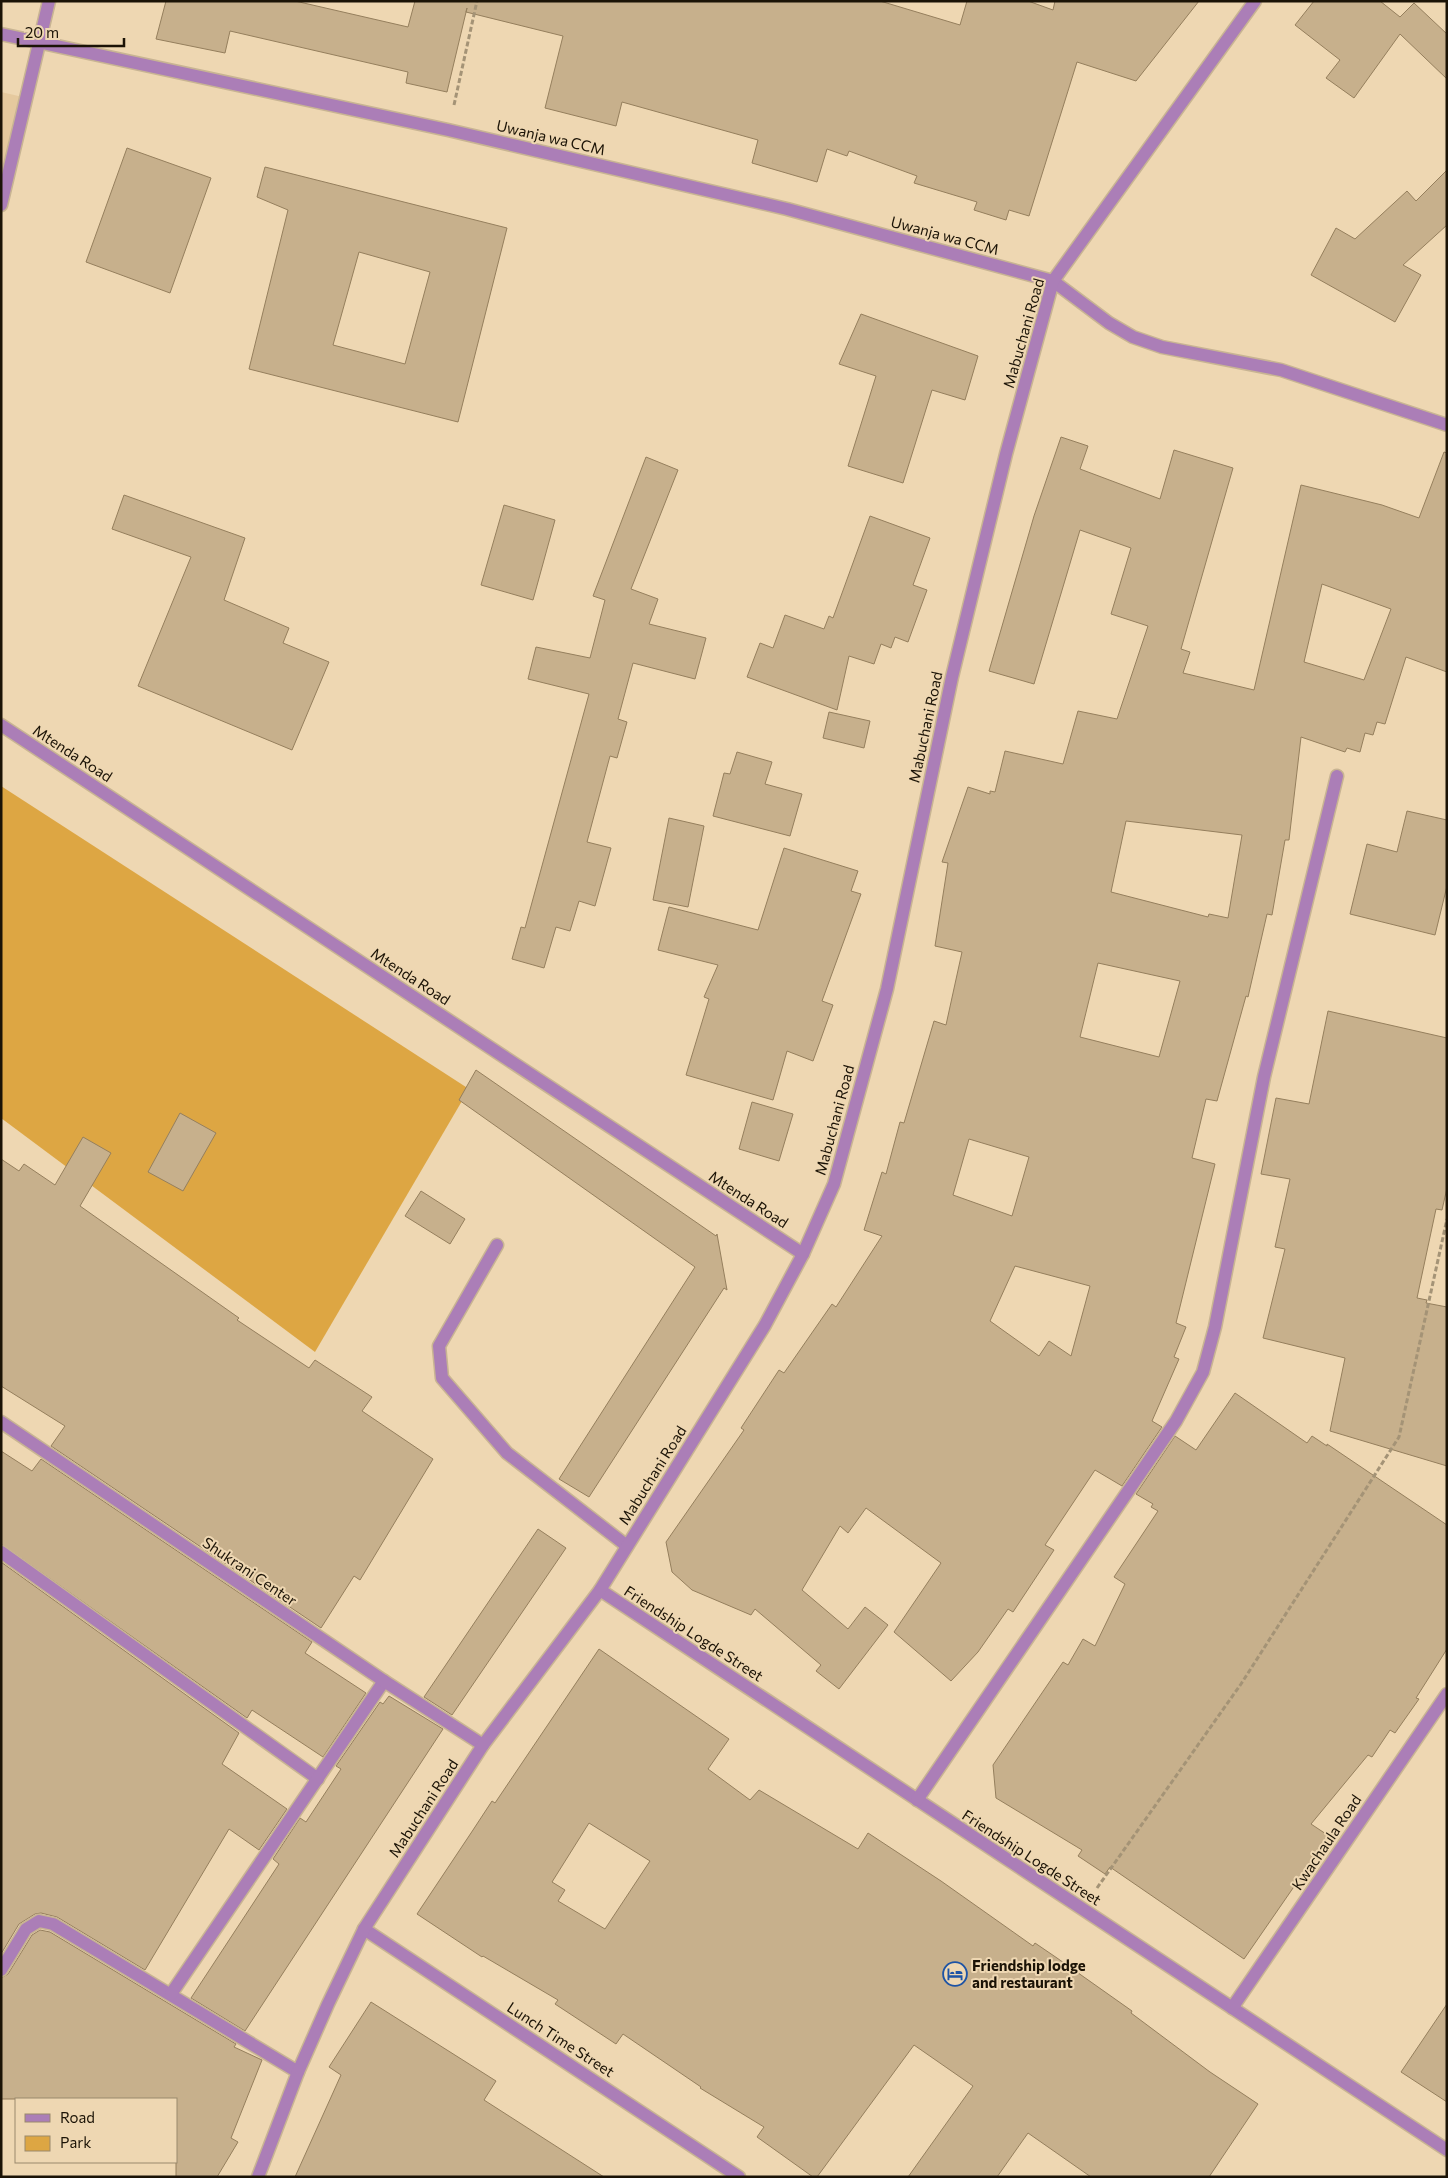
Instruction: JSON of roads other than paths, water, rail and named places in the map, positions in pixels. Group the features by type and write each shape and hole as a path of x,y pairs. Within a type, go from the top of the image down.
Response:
{"street":[{"path":"1,205 49,1"},
{"name":"Mabuchani Road","path":"258,2177 298,2072 364,1929 483,1745 600,1590 765,1325 803,1254 834,1184 887,989 952,677 1006,454 1053,281 1255,1"},
{"name":"Uwanja wa CCM","path":"1,34 448,130 787,209 1053,281"},
{"path":"1053,281 1109,323 1133,337 1162,347 1281,370 1447,425"},
{"name":"Mtenda Road","path":"1,725 803,1254"},
{"path":"916,1800 1176,1421 1203,1372 1215,1327 1264,1077 1337,776"},
{"path":"497,1245 439,1346 442,1378 507,1453 627,1546"},
{"name":"Shukrani Center","path":"1,1422 384,1681 483,1745"},
{"path":"1,1552 318,1779"},
{"name":"Friendship Logde Street","path":"600,1590 1447,2150"},
{"path":"170,1994 384,1681"},
{"name":"Kwachaula Road","path":"1232,2008 1442,1710 1447,1694"},
{"path":"1,1970 26,1929 39,1921 53,1924 298,2072"},
{"name":"Lunch Time Street","path":"364,1929 739,2177"}],"place":[{"name":"Friendship lodge and restaurant","path":"955,1974"}]}
